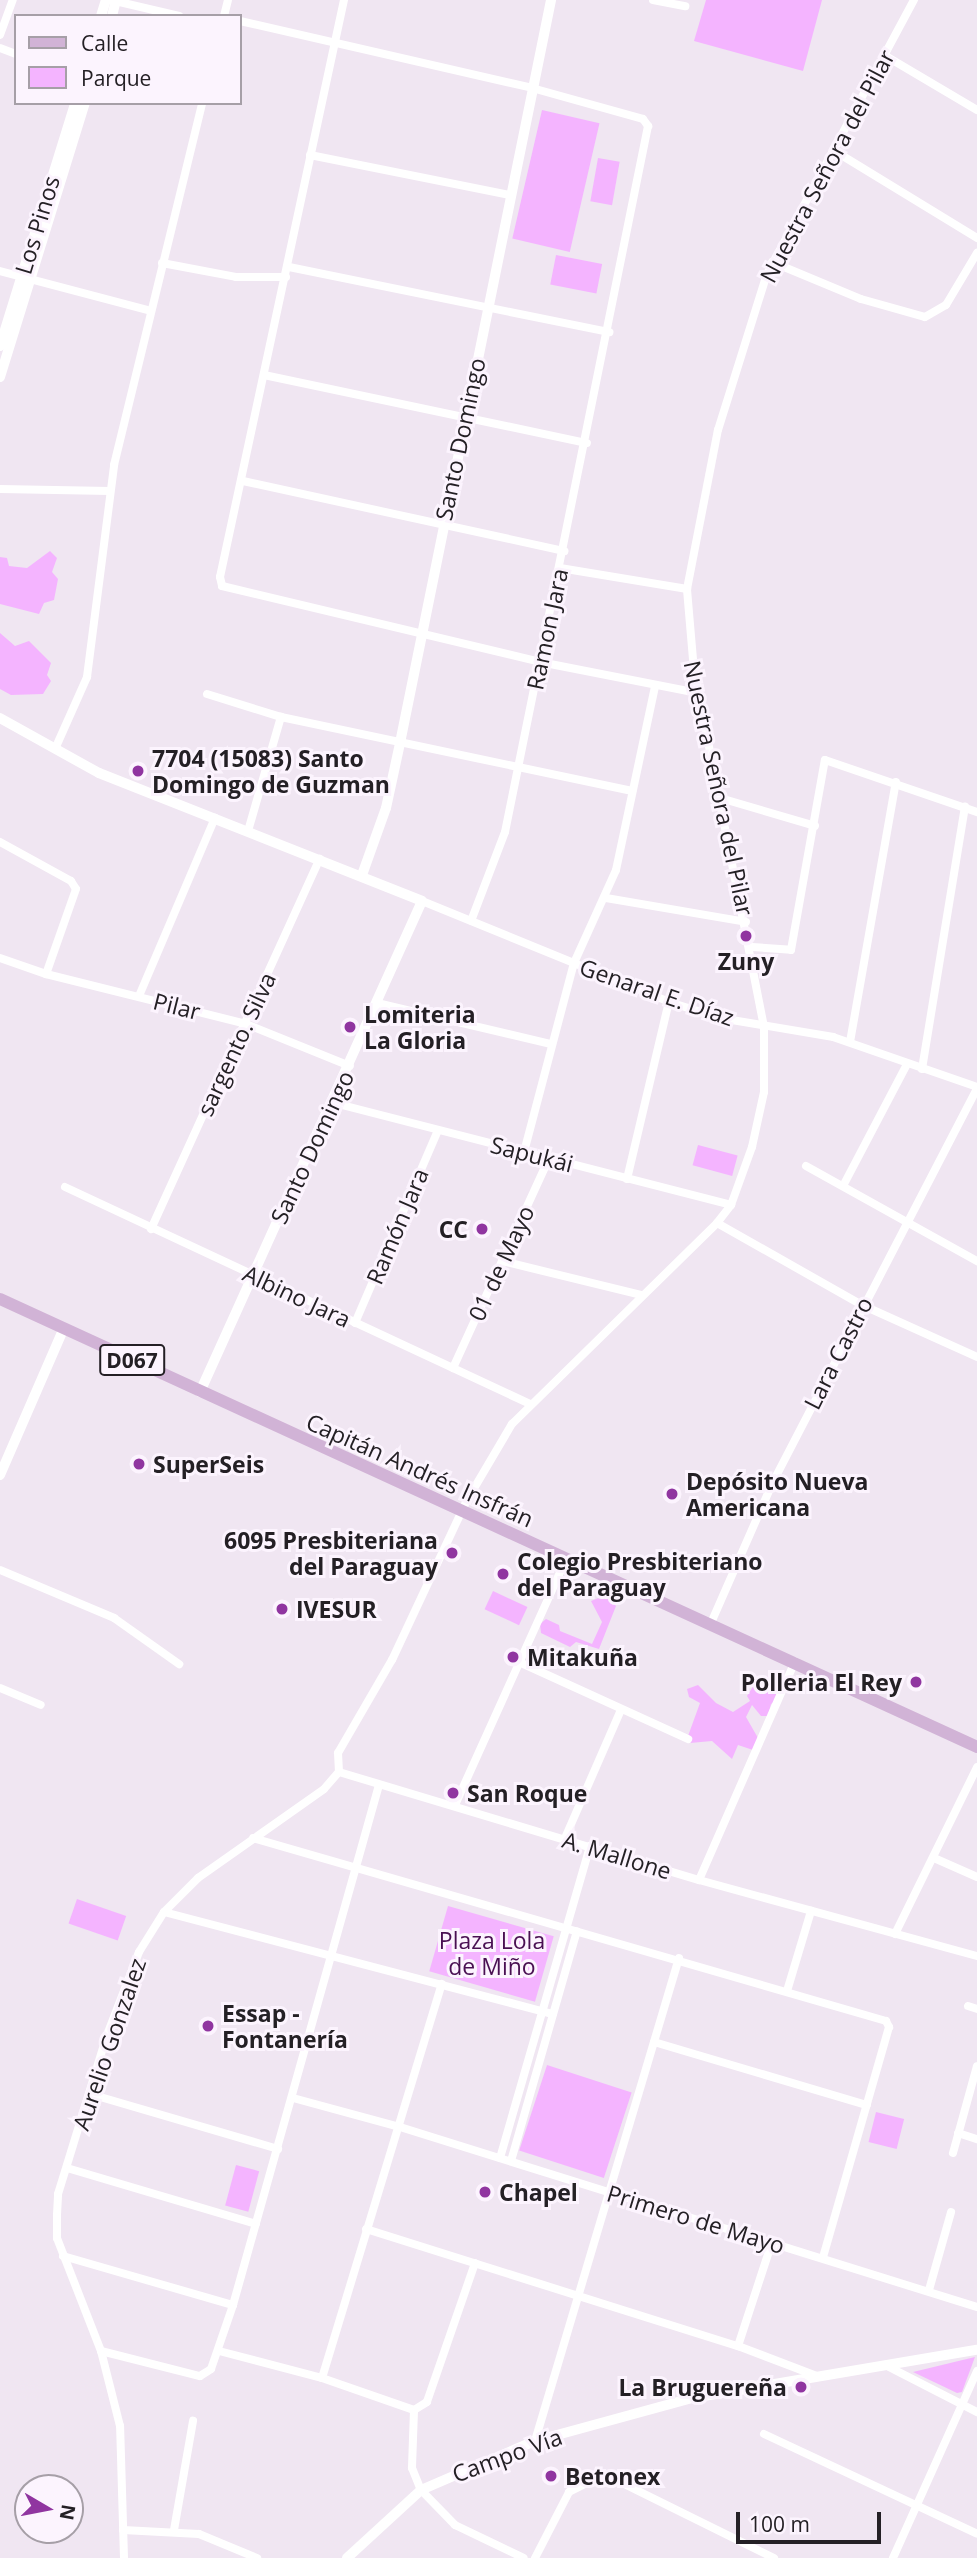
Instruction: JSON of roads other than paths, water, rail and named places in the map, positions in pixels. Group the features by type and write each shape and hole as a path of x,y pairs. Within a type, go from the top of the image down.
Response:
{"main road":[{"name":"Capitán Andrés Insfrán","path":"0,1299 464,1513 795,1661 977,1747"}],"street":[{"path":"0,36 13,0"},
{"path":"112,0 171,14"},
{"path":"344,0 332,46 289,267 220,577 224,589 540,662 698,693"},
{"name":"Santo Domingo","path":"362,875 386,808 486,306 551,0"},
{"path":"653,0 685,6"},
{"name":"Nuestra Señora del Pilar","path":"464,1513 512,1424 717,1223 731,1205 759,1121 764,1027 752,947 698,693 688,636 687,589 718,430 772,262 914,0"},
{"path":"242,23 332,46 532,88"},
{"path":"884,55 977,110"},
{"name":"Ramon Jara","path":"471,921 505,832 587,443 648,124 532,88"},
{"name":"Los Pinos","path":"0,346 25,280 74,105"},
{"path":"0,377 25,280 84,105"},
{"path":"55,749 86,677 110,491 202,105"},
{"path":"833,150 977,237"},
{"path":"310,155 510,195"},
{"path":"772,262 861,299 925,317 946,305 977,253"},
{"path":"162,263 236,277 286,277"},
{"path":"289,267 609,332"},
{"path":"0,271 25,280 151,311"},
{"path":"264,375 587,443"},
{"path":"243,481 564,551"},
{"path":"0,489 110,491"},
{"path":"560,568 687,589"},
{"path":"524,1152 550,1044 574,963 607,898 655,686"},
{"path":"207,694 281,716 632,791"},
{"path":"248,831 281,716"},
{"path":"0,718 99,774 362,875 422,901"},
{"path":"752,947 791,950 825,760 896,782 977,812"},
{"path":"850,1042 896,782"},
{"path":"720,798 815,826"},
{"path":"922,1069 965,807"},
{"path":"139,996 215,818"},
{"path":"0,842 71,881 76,889 46,974"},
{"name":"sargento. Silva","path":"151,1228 320,859"},
{"path":"607,898 746,922"},
{"name":"Santo Domingo","path":"200,1392 334,1103 422,901"},
{"name":"Genaral E. Díaz","path":"422,901 669,1002 764,1027 806,1031 850,1042 977,1088"},
{"name":"Pilar","path":"0,958 46,974 246,1024 350,1066"},
{"path":"627,1179 669,1002"},
{"path":"377,1003 550,1044"},
{"path":"843,1186 907,1064"},
{"name":"Lara Castro","path":"711,1623 772,1484 862,1305 977,1088"},
{"name":"Sapukái","path":"334,1103 731,1205"},
{"name":"Ramón Jara","path":"355,1323 438,1130"},
{"name":"01 de Mayo","path":"453,1368 549,1158"},
{"path":"806,1166 977,1261"},
{"name":"Albino Jara","path":"65,1187 530,1404"},
{"path":"717,1223 862,1305 977,1357"},
{"path":"502,1261 642,1296"},
{"path":"0,1475 64,1328"},
{"path":"339,1772 338,1754 391,1660 464,1513"},
{"path":"455,1805 566,1559"},
{"path":"0,1570 114,1618 179,1664"},
{"path":"699,1881 795,1661"},
{"path":"519,1662 688,1739"},
{"path":"0,1688 41,1705"},
{"path":"565,1838 621,1710"},
{"path":"895,1934 977,1767"},
{"name":"A. Mallone","path":"339,1772 565,1838 699,1881 977,1956"},
{"name":"Aurelio Gonzalez","path":"124,2558 121,2437 101,2351 57,2238 57,2215 67,2168 139,1952 164,1912 198,1878 324,1789 339,1772"},
{"path":"101,2351 203,2376 219,2351 293,2098 379,1785"},
{"path":"253,1838 679,1958 888,2023 823,2257"},
{"path":"500,2158 590,1846"},
{"path":"934,1858 977,1877"},
{"path":"787,1991 811,1911"},
{"path":"164,1912 553,2014"},
{"path":"510,2161 577,1931"},
{"path":"536,2441 679,1958"},
{"path":"322,2378 442,1984"},
{"path":"654,2042 867,2105"},
{"path":"953,2153 977,2066"},
{"path":"90,2094 278,2149"},
{"name":"Primero de Mayo","path":"293,2098 400,2127 977,2307"},
{"path":"958,2133 977,2139"},
{"path":"67,2168 256,2224"},
{"path":"929,2290 951,2212"},
{"path":"366,2229 738,2346 820,2377"},
{"path":"738,2346 772,2242"},
{"path":"64,2256 233,2305"},
{"path":"414,2410 427,2402 475,2263"},
{"name":"Campo Vía","path":"347,2558 421,2490 536,2441 692,2398 889,2367 977,2350"},
{"path":"219,2351 322,2378 414,2410"},
{"path":"889,2367 977,2412"},
{"path":"893,2558 977,2371"},
{"path":"414,2410 411,2460 421,2490 455,2525 524,2558"},
{"path":"174,2530 193,2421"},
{"path":"764,2434 977,2534"},
{"path":"535,2558 569,2492 590,2479 610,2477 774,2558"},
{"path":"123,2530 174,2530 199,2534 257,2558"}],"place":[{"name":"7704 (15083) Santo Domingo de Guzman","path":"138,771"},
{"name":"Zuny","path":"746,936"},
{"name":"Lomiteria La Gloria","path":"350,1027"},
{"name":"CC","path":"482,1229"},
{"name":"SuperSeis","path":"139,1464"},
{"name":"Depósito Nueva Americana","path":"672,1494"},
{"name":"6095 Presbiteriana del Paraguay","path":"452,1553"},
{"name":"Colegio Presbiteriano del Paraguay","path":"503,1574"},
{"name":"IVESUR","path":"282,1609"},
{"name":"Mitakuña","path":"513,1657"},
{"name":"Polleria El Rey","path":"916,1682"},
{"name":"San Roque","path":"453,1793"},
{"name":"Essap - Fontanería","path":"208,2026"},
{"name":"Chapel","path":"485,2192"},
{"name":"La Bruguereña","path":"801,2387"},
{"name":"Betonex","path":"551,2476"}],"park label":[{"name":"Plaza Lola de Miño","path":"492,1953"}]}
